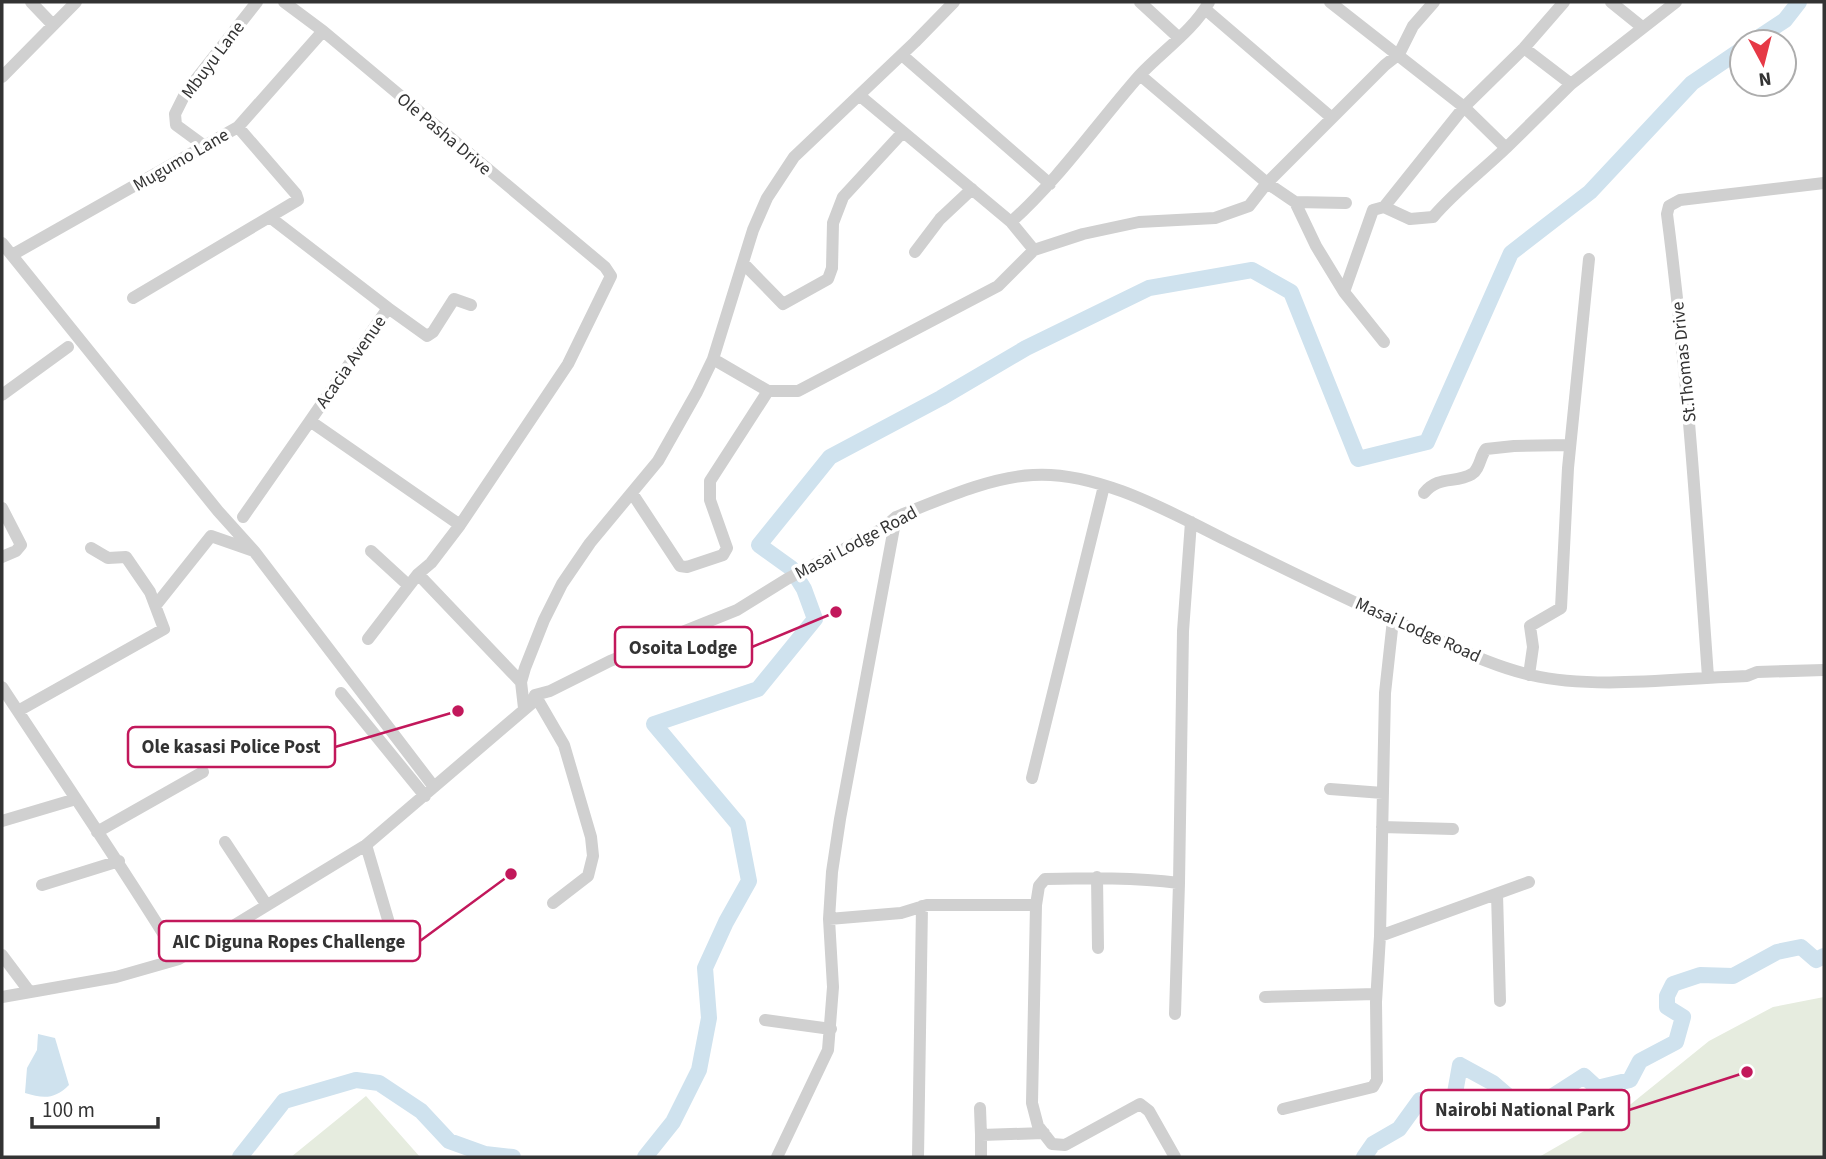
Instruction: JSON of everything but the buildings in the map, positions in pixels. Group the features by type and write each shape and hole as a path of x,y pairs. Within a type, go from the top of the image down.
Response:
{"street":[{"path":"31,2 52,24"},
{"path":"2,77 76,2"},
{"name":"Mbuyu Lane","path":"206,147 176,125 175,114 186,92 257,2"},
{"name":"Ole Pasha Drive","path":"284,2 323,31 605,267 611,276 568,364 460,525"},
{"path":"1140,2 1178,37"},
{"path":"1331,2 1465,107 1506,148"},
{"path":"713,359 768,391 798,391 998,286 1034,250 1083,234 1139,222 1215,218 1249,206 1267,183 1399,54 1413,26 1433,2"},
{"path":"1384,208 1465,107 1524,48 1564,2"},
{"path":"1611,2 1642,27"},
{"path":"1344,292 1373,210 1384,208 1410,219 1433,217 1453,194 1465,187 1472,177 1484,169 1571,83 1676,2"},
{"path":"524,708 522,682 540,629 562,584 590,543 665,449 686,415 713,359 753,230 766,198 794,156 902,55 948,4"},
{"path":"1011,222 1050,184 1140,75 1207,5 1332,118"},
{"name":"Mugumo Lane","path":"12,255 238,127 323,31"},
{"path":"1524,48 1571,83"},
{"path":"902,55 1050,184"},
{"path":"1140,75 1267,183 1296,202 1346,203"},
{"path":"859,95 1011,222 1034,250"},
{"path":"133,298 298,200 296,194 238,127"},
{"path":"743,263 783,304 828,279 832,268 832,223 843,197 903,132"},
{"name":"St.Thomas Drive","path":"1708,677 1691,433 1667,214 1670,206 1680,200 1824,183"},
{"path":"915,252 940,219 972,189"},
{"path":"1296,202 1316,246 1344,292 1384,342"},
{"name":"Acacia Avenue","path":"271,218 388,308 310,421 460,525"},
{"path":"2,243 218,511 254,551 429,792"},
{"path":"1529,675 1533,648 1530,626 1560,608 1570,444 1589,259"},
{"path":"388,308 427,337 454,299 471,305"},
{"path":"2,395 68,347"},
{"path":"632,493 680,566 687,567 723,555 727,548 710,500 710,481 768,391"},
{"path":"243,517 310,421"},
{"path":"1424,493 1438,482 1471,475 1477,469 1482,452 1486,449 1570,444"},
{"name":"Masai Lodge Road","path":"2,997 29,990 116,977 179,958 366,845 531,704 535,695 550,691 642,648 727,614 882,528 897,517 1008,478 1033,475 1065,477 1104,486 1192,522 1460,650 1529,675 1575,681 1747,676 1758,672 1824,670"},
{"path":"1032,778 1104,486"},
{"path":"2,508 21,545 16,551 2,557"},
{"path":"776,1157 828,1050 833,988 829,919 832,872 897,517"},
{"path":"1175,1014 1184,631 1192,522"},
{"path":"368,639 408,585 431,563 460,525"},
{"path":"156,605 211,536 254,551"},
{"path":"18,711 164,629 150,592 125,557 108,558 91,548"},
{"path":"371,551 408,585"},
{"path":"418,574 522,682"},
{"path":"1283,1109 1373,1087 1377,1080 1376,994 1380,936 1385,693 1393,620"},
{"path":"2,687 179,958"},
{"path":"341,693 429,792"},
{"path":"535,695 564,745 591,837 593,856 588,876 553,903"},
{"path":"97,832 203,772"},
{"path":"1330,789 1383,793"},
{"path":"2,821 76,799"},
{"path":"1382,827 1453,829"},
{"path":"225,842 266,904"},
{"path":"366,845 389,923"},
{"path":"43,885 118,861"},
{"path":"1175,1157 1149,1111 1140,1104 1065,1145 1052,1144 1038,1126 1032,1103 1036,905 1039,886 1045,878 1097,877 1179,883"},
{"path":"1097,877 1098,948"},
{"path":"1380,936 1529,882"},
{"path":"1497,894 1500,1001"},
{"path":"829,919 901,913 922,906 1036,905"},
{"path":"918,1157 922,906"},
{"path":"2,955 29,990"},
{"path":"1265,997 1376,994"},
{"path":"765,1020 831,1029"},
{"path":"980,1108 981,1157"},
{"path":"981,1135 1044,1133"}],"shaded area":[{"path":"1824,997 1824,1157 1539,1157 1631,1104 1709,1041 1773,1007"},
{"path":"366,1096 420,1157 291,1157"}],"water":[{"path":"38,1034 55,1038 69,1085 59,1093 49,1096 25,1093 27,1068 37,1050"}],"waterway":[{"path":"1773,28 1785,20 1799,2"},
{"path":"645,1157 673,1122 699,1070 709,1018 705,968 749,881 738,824 654,724 758,689 815,619 804,589 791,568 759,545 830,457 941,398 1026,348 1149,288 1252,270 1291,292 1358,459 1427,442 1511,253 1590,192 1692,83 1728,59"},
{"path":"1364,1157 1373,1144 1399,1129 1420,1100 1446,1115 1455,1093 1460,1065 1493,1083 1514,1101 1542,1103 1584,1076 1597,1088 1630,1080 1640,1061 1676,1042 1683,1017 1667,1007 1667,996 1673,984 1700,975 1733,976 1777,952 1801,947 1816,960 1824,956"},
{"path":"240,1157 284,1101 356,1080 379,1083 421,1111 449,1141 485,1154 513,1157"}],"place":[{"name":"Osoita Lodge","path":"836,612"},
{"name":"Ole kasasi Police Post","path":"458,711"},
{"name":"AIC Diguna Ropes Challenge","path":"511,874"},
{"name":"Nairobi National Park","path":"1747,1072"}]}
